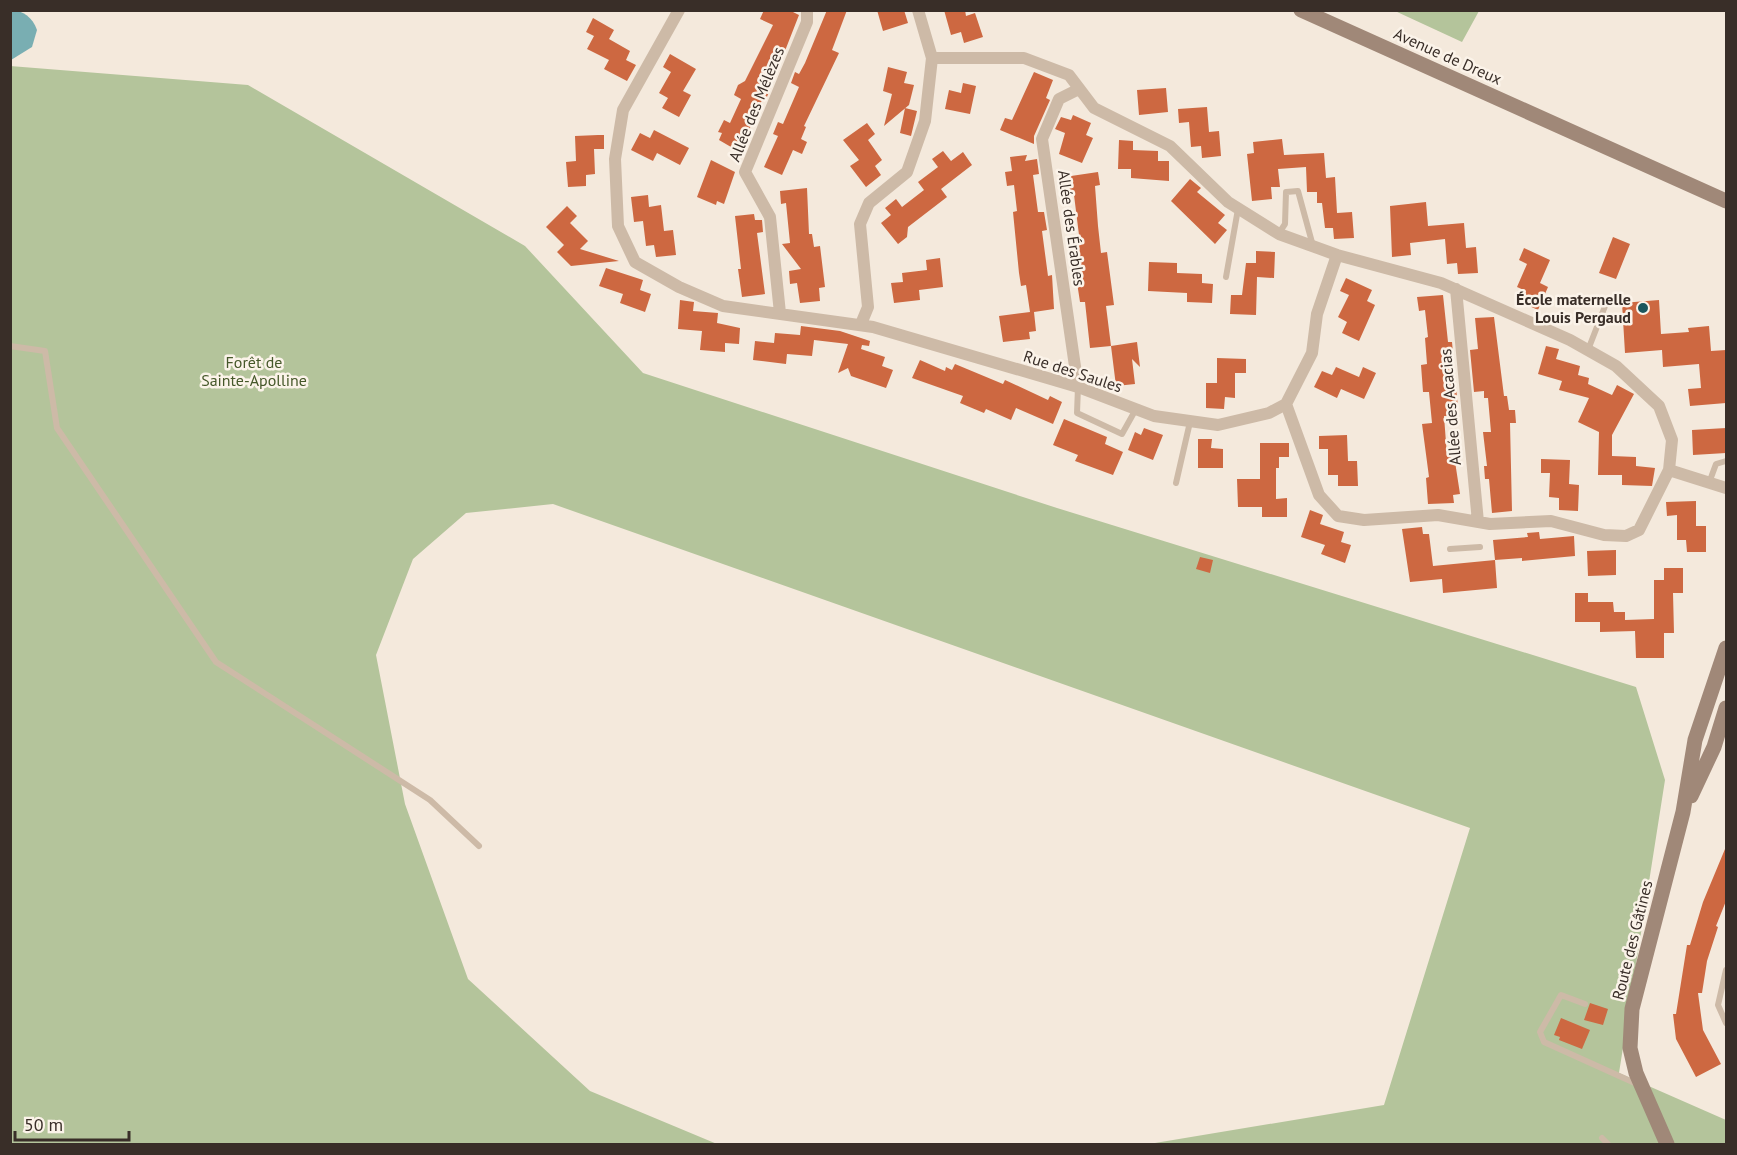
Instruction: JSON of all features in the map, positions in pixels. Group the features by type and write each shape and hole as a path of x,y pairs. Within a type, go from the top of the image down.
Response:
{"street":[{"name":"Rue des Saules","path":"679,10 623,110 615,159 618,226 635,262 679,287 723,306 861,324 1078,387 1154,416 1218,425 1269,413 1286,405"},
{"name":"Allée des Mélèzes","path":"780,313 770,217 745,172 807,22 807,10"},
{"path":"861,324 868,307 860,224 869,203 907,172 925,121 932,58 918,10"},
{"name":"Avenue de Dreux","path":"1301,10 1726,201"},
{"path":"932,58 1024,58 1069,75 1094,108 1170,146 1228,202 1279,234 1337,255 1456,289 1588,350 1616,366 1659,406 1672,440 1669,470 1639,530 1626,536 1604,535 1551,521 1490,524 1438,514 1364,520 1338,516 1319,495 1286,405 1312,353 1317,314 1337,255"},
{"name":"Allée des Érables","path":"1078,387 1042,139 1059,99 1079,88"},
{"name":"Avenue de Dreux","path":"1581,134 1726,192"},
{"name":"Allée des Acacias","path":"1456,289 1478,522"},
{"path":"1669,470 1726,488"},
{"path":"1683,812 1695,740 1721,683 1726,648"},
{"path":"1683,812 1714,747 1726,708"},
{"name":"Route des Gâtines","path":"1667,1144 1643,1087 1630,1048 1632,1009 1683,812"}],"lane":[{"path":"1279,234 1285,224 1286,192 1298,191 1313,246"},
{"path":"1226,277 1238,208"},
{"path":"1588,350 1607,301"},
{"path":"10,346 45,351 57,428 216,662 429,800 479,846"},
{"path":"1078,387 1077,413 1122,434 1136,409"},
{"path":"1176,483 1190,422"},
{"path":"1709,483 1716,464 1726,461"},
{"path":"1450,549 1480,547"},
{"path":"1726,970 1718,1005 1726,1023"},
{"path":"1585,1004 1566,995 1557,999 1540,1032 1544,1042 1643,1087"},
{"path":"1602,1138 1608,1144"}],"green space":[{"path":"1395,11 1479,11 1462,42"},
{"name":"Forêt de Sainte-Apolline","path":"10,66 248,85 525,246 643,373 1057,508 1636,687 1665,780 1619,1073 1726,1120 1726,1144 1149,1144 1384,1105 1470,828 553,504 466,513 413,559 376,655 405,804 468,979 590,1091 717,1144 11,1144"}],"water":[{"path":"11,10 20,11 27,16 37,30 32,47 11,60"}],"building":[{"path":"764,10 789,10 799,15 765,102 762,100 746,137 750,139 743,154 719,140 722,133 718,132 724,120 730,123 741,99 734,95 738,85 745,81 773,25 760,19"},
{"path":"827,10 847,10 832,50 839,53 804,126 806,127 801,139 807,142 802,154 793,150 782,175 764,167 778,136 773,134 778,122 783,124 799,87 791,83 795,72 799,74 805,63"},
{"path":"877,10 904,10 908,23 883,31"},
{"path":"944,10 965,10 966,16 975,13 983,37 964,43 961,32 951,35"},
{"path":"593,18 614,30 609,39 630,51 626,60 636,65 627,81 604,69 609,60 587,49 594,36 586,32"},
{"path":"670,54 696,69 683,91 691,95 679,117 662,108 668,98 659,93 671,72 663,67"},
{"path":"888,67 907,72 904,83 914,85 909,105 884,126 892,94 883,91"},
{"path":"1034,72 1053,80 1046,98 1050,100 1034,136 1034,144 1000,130 1005,118 1012,120"},
{"path":"963,83 976,86 970,114 945,109 949,90 961,93"},
{"path":"1166,88 1168,112 1139,115 1137,90"},
{"path":"1207,107 1209,132 1219,131 1221,156 1202,158 1201,146 1191,147 1189,122 1179,123 1178,109"},
{"path":"905,108 917,111 911,136 900,133"},
{"path":"1073,115 1091,123 1086,135 1093,138 1082,163 1059,154 1065,133 1055,129 1061,117 1071,120"},
{"path":"867,123 875,134 868,140 882,160 875,166 881,175 866,187 850,166 859,160 843,140"},
{"path":"654,130 689,148 680,165 657,153 653,161 631,150 640,133 650,138"},
{"path":"604,135 604,149 594,149 595,174 586,175 586,186 568,187 566,162 576,161 575,136"},
{"path":"1282,139 1284,155 1324,153 1326,178 1335,177 1337,213 1352,212 1354,238 1334,239 1333,228 1325,228 1322,203 1317,203 1317,192 1307,192 1306,167 1278,169 1280,187 1271,187 1272,199 1252,201 1247,154 1254,153 1253,142"},
{"path":"1119,140 1133,141 1133,150 1158,151 1158,161 1169,161 1169,181 1131,178 1131,169 1118,169"},
{"path":"943,151 951,161 963,152 972,165 941,189 947,197 908,227 907,237 898,244 881,223 891,215 885,208 896,199 902,207 924,190 918,182 938,167 932,159"},
{"path":"1027,155 1025,161 1037,159 1039,174 1033,175 1038,212 1044,212 1047,230 1042,231 1048,276 1052,275 1054,309 1034,312 1036,331 1029,332 1030,339 1003,342 999,316 1030,312 1026,285 1021,286 1019,273 1013,212 1017,211 1014,185 1007,186 1005,172 1012,171 1010,157"},
{"path":"711,160 735,172 724,204 717,201 716,205 697,197"},
{"path":"1098,172 1100,185 1095,186 1101,253 1107,252 1114,305 1106,306 1111,346 1090,348 1085,302 1080,302 1074,263 1072,236 1079,235 1074,195 1066,196 1065,183 1071,182 1071,176"},
{"path":"1190,179 1201,188 1197,192 1225,215 1218,223 1227,230 1215,244 1171,201"},
{"path":"807,188 809,234 812,234 814,247 820,246 825,287 819,288 820,301 800,303 797,283 790,284 789,271 801,269 782,244 790,243 786,203 781,204 780,191"},
{"path":"648,195 649,207 661,205 664,231 673,230 676,255 656,257 654,245 646,246 643,221 634,222 631,197"},
{"path":"1426,202 1428,226 1464,223 1466,248 1476,247 1478,273 1458,274 1457,263 1447,264 1445,239 1410,243 1411,255 1392,257 1390,206"},
{"path":"567,206 577,216 570,223 588,241 580,249 619,261 571,266 557,252 564,245 546,227"},
{"path":"754,214 755,220 762,220 763,232 757,233 765,294 742,297 735,216"},
{"path":"1613,237 1630,244 1616,279 1599,273"},
{"path":"1524,248 1550,260 1540,283 1548,287 1538,310 1521,302 1526,291 1517,287 1527,264 1519,260"},
{"path":"1256,251 1275,252 1274,278 1257,277 1256,315 1230,314 1231,295 1242,295 1246,263 1256,263"},
{"path":"940,258 943,287 919,290 920,300 894,303 891,283 903,282 902,273 927,270 926,260"},
{"path":"1149,262 1177,263 1177,273 1202,274 1202,283 1213,284 1212,303 1187,302 1187,293 1148,291"},
{"path":"606,268 643,280 640,290 651,294 645,312 620,303 623,294 599,286"},
{"path":"1346,278 1372,290 1367,301 1375,305 1359,341 1342,333 1347,322 1338,317 1349,295 1340,291"},
{"path":"1443,295 1448,342 1452,342 1458,408 1451,408 1451,416 1444,416 1447,456 1454,455 1460,494 1453,495 1454,503 1428,504 1426,478 1429,477 1422,424 1432,423 1429,392 1423,392 1421,365 1427,364 1425,338 1428,337 1425,310 1419,311 1417,297"},
{"path":"680,300 694,302 693,311 718,313 717,323 740,328 739,344 725,343 725,352 700,350 702,331 678,329"},
{"path":"1659,300 1661,334 1689,332 1688,328 1709,326 1711,351 1726,350 1726,403 1690,406 1688,389 1701,388 1699,364 1663,367 1662,350 1625,353 1622,303"},
{"path":"1494,317 1504,396 1507,396 1509,410 1515,410 1516,423 1510,423 1512,511 1492,513 1489,479 1485,479 1484,466 1487,466 1483,432 1491,432 1488,398 1484,398 1484,391 1474,392 1470,350 1478,349 1475,318"},
{"path":"801,326 840,331 870,341 869,346 862,345 861,349 885,357 882,366 893,370 886,388 851,376 848,368 838,373 848,344 814,340 812,356 787,354 786,364 753,360 755,341 774,343 775,333 800,335"},
{"path":"1137,342 1140,367 1132,359 1135,384 1116,386 1111,346"},
{"path":"1546,346 1559,349 1556,359 1580,366 1578,375 1589,378 1588,384 1612,395 1617,385 1634,394 1612,435 1612,456 1636,457 1636,466 1655,468 1652,486 1622,485 1622,475 1598,475 1599,432 1578,422 1589,398 1559,390 1562,381 1538,374"},
{"path":"1217,358 1246,359 1246,373 1235,373 1235,398 1225,397 1224,409 1206,408 1206,383 1217,383"},
{"path":"920,360 945,371 946,367 952,370 955,364 1003,384 1005,380 1048,400 1050,396 1062,402 1053,424 1016,408 1011,420 986,409 984,413 960,403 963,396 912,378"},
{"path":"1336,367 1359,377 1363,367 1376,373 1364,399 1341,389 1337,398 1314,387 1322,371 1332,375"},
{"path":"1064,419 1107,437 1105,444 1123,452 1113,475 1075,461 1078,455 1053,445"},
{"path":"1144,428 1163,435 1153,460 1128,450 1135,432 1141,435"},
{"path":"1726,428 1726,453 1693,455 1692,430"},
{"path":"1347,435 1348,461 1357,461 1358,486 1338,486 1338,475 1328,475 1328,449 1319,449 1319,436"},
{"path":"1198,439 1212,439 1211,448 1223,449 1223,468 1198,468"},
{"path":"1260,443 1289,443 1289,457 1279,457 1279,468 1276,468 1276,499 1287,498 1287,517 1262,517 1262,507 1238,507 1237,479 1260,479"},
{"path":"1541,459 1570,460 1569,484 1579,485 1578,511 1559,510 1559,498 1549,497 1550,473 1541,473"},
{"path":"1696,501 1696,526 1706,526 1706,552 1687,552 1686,540 1677,540 1677,515 1667,516 1666,502"},
{"path":"1310,510 1323,515 1320,524 1344,532 1341,542 1351,545 1345,563 1321,554 1325,545 1301,537"},
{"path":"1422,527 1423,534 1429,534 1433,566 1495,560 1497,588 1443,593 1442,579 1410,582 1402,529"},
{"path":"1539,532 1540,539 1574,536 1575,556 1522,561 1522,558 1495,560 1493,540 1528,537 1527,533"},
{"path":"1616,550 1616,575 1588,576 1587,551"},
{"path":"1200,557 1213,560 1210,573 1196,569"},
{"path":"1664,568 1683,568 1683,593 1673,593 1674,633 1664,633 1664,658 1636,658 1635,631 1600,632 1600,622 1575,622 1575,593 1588,593 1588,602 1613,602 1614,612 1625,612 1625,620 1654,619 1654,580 1664,580"},
{"path":"1725,849 1726,901 1716,926 1718,927 1707,961 1702,993 1698,993 1703,1030 1721,1064 1696,1077 1676,1039 1673,1014 1676,1014 1687,945 1690,945 1703,902"},
{"path":"1590,1003 1608,1009 1603,1025 1584,1020"},
{"path":"1561,1018 1590,1030 1582,1049 1559,1040 1560,1037 1554,1035"}],"place":[{"name":"École maternelle Louis Pergaud","path":"1643,308"}]}
